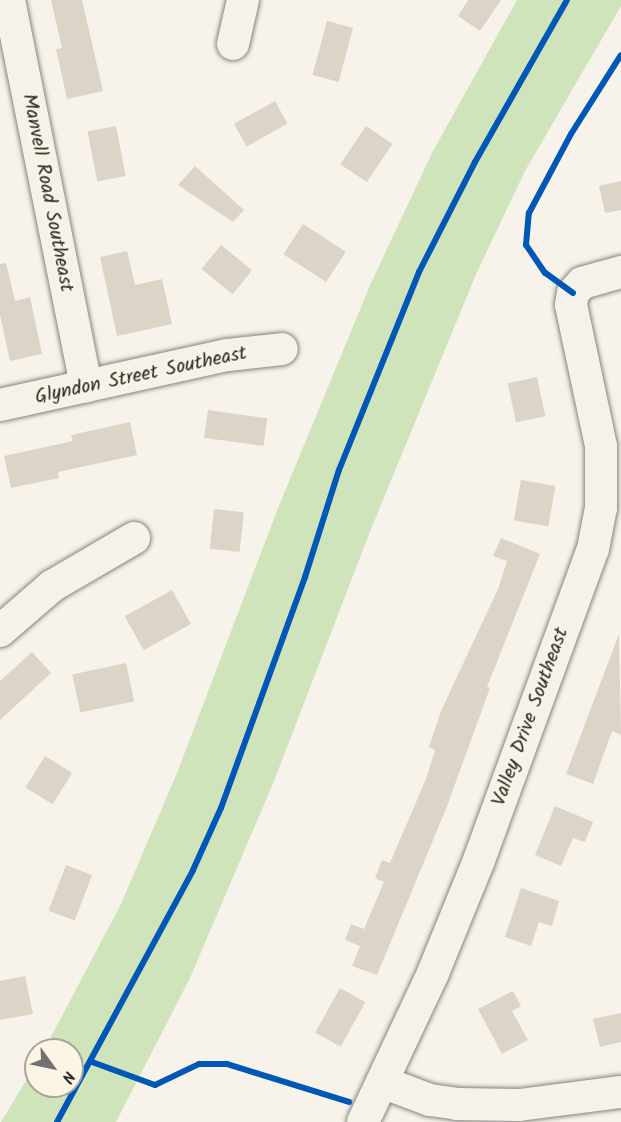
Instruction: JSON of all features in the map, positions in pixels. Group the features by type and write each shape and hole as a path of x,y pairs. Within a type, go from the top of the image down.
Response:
{"street":[{"name":"Manvell Road Southeast","path":"9,0 86,386"},
{"path":"233,44 243,0"},
{"name":"Valley Drive Southeast","path":"363,1122 479,860 593,549 601,508 601,446 571,305 573,293 588,280 621,272"},
{"name":"Glyndon Street Southeast","path":"0,405 228,355 282,349"},
{"path":"0,631 52,586 134,538"},
{"path":"382,1082 430,1100 457,1104 519,1105 621,1092"}],"green space":[{"path":"517,0 621,0 621,6 525,171 477,272 371,529 274,781 190,978 116,1122 1,1122 24,1084 24,1098 84,1098 84,1038 50,1038 121,904 177,773 278,508 371,283 433,151"}],"building":[{"path":"51,0 82,0 103,91 67,99 56,49 62,48"},
{"path":"468,0 501,0 480,31 458,16"},
{"path":"327,21 353,28 339,82 313,75"},
{"path":"275,101 288,124 246,147 234,124"},
{"path":"116,126 126,176 97,182 88,132"},
{"path":"366,126 393,144 367,182 340,164"},
{"path":"195,166 244,210 233,222 178,185"},
{"path":"621,181 621,210 605,213 599,186"},
{"path":"303,224 346,252 326,282 283,254"},
{"path":"221,245 252,270 233,294 201,269"},
{"path":"127,251 135,285 162,279 172,324 117,336 100,257"},
{"path":"6,263 15,301 30,297 42,354 10,361 0,315 0,264"},
{"path":"537,377 545,416 516,422 508,383"},
{"path":"208,410 267,418 264,446 204,438"},
{"path":"130,422 137,455 58,472 59,478 11,488 4,456 73,441 71,435"},
{"path":"521,480 555,486 548,526 514,520"},
{"path":"214,509 244,512 240,552 210,549"},
{"path":"501,538 540,554 487,687 490,688 446,809 377,975 352,966 360,946 345,940 351,924 364,929 384,882 375,878 382,860 390,863 426,779 435,750 429,747 441,711 498,589 507,561 493,556"},
{"path":"172,590 191,624 144,650 125,616"},
{"path":"619,634 621,735 612,731 593,784 566,774"},
{"path":"32,652 51,673 0,720 0,681"},
{"path":"126,663 134,701 80,713 72,674"},
{"path":"45,756 72,773 53,804 25,787"},
{"path":"555,806 593,822 585,842 573,838 561,866 535,855"},
{"path":"66,865 92,875 75,921 48,911"},
{"path":"521,888 559,901 552,926 539,922 531,946 505,937"},
{"path":"25,976 33,1014 0,1020 0,981"},
{"path":"340,988 365,1002 341,1047 315,1033"},
{"path":"513,991 521,1006 512,1011 528,1040 502,1054 478,1009"},
{"path":"621,1013 621,1042 600,1047 593,1019"}],"cycle path":[{"path":"57,1122 193,870 221,808 305,577 339,470 419,272 475,162 567,0"},
{"path":"573,293 545,273 526,245 529,213 571,134 621,55"},
{"path":"92,1062 155,1085 199,1064 227,1064 349,1102"}]}
